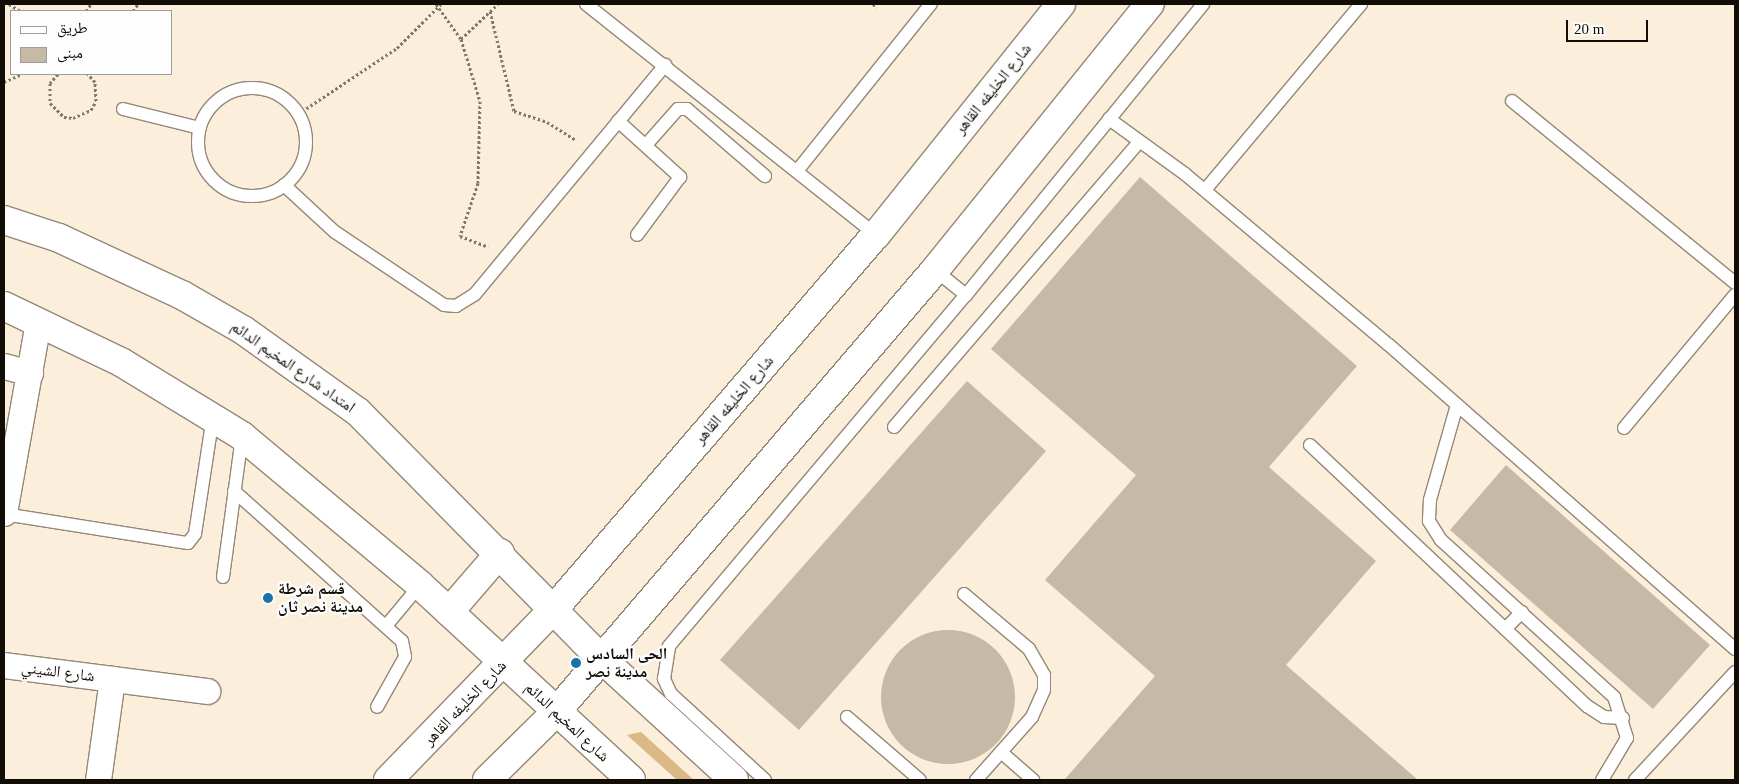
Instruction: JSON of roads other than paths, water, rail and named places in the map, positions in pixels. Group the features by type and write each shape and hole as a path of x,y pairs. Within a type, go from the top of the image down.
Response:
{"main road":[{"name":"شارع الخليفه القاهر","path":"388,780 504,664 553,610 876,235 1061,4"},
{"path":"487,780 556,712 935,270 1150,4"},
{"name":"امتداد شارع المخيم الدائم","path":"4,220 121,265 243,330 302,370 358,412 500,553 553,610"},
{"path":"4,306 214,415 242,436 420,585 504,664"},
{"path":"449,612 500,553"},
{"path":"553,610 602,659 734,780"},
{"name":"شارع المخيم الدائم","path":"504,664 631,780"}],"street":[{"path":"4,513 38,322"},
{"path":"4,366 30,373"},
{"name":"شارع الشيني","path":"4,665 208,691"},
{"name":"شارع الشيني","path":"98,780 112,679"}],"lane":[{"path":"586,4 665,65 876,235"},
{"path":"765,780 670,694 664,679 668,646 966,295 1203,4"},
{"path":"1205,190 1361,4"},
{"path":"797,171 925,6"},
{"path":"284,185 319,220 444,305 467,302 665,65"},
{"path":"244,88 275,93 298,114 306,144 295,173 284,185 257,196 228,190 211,176 200,157 200,128 216,101 244,88"},
{"path":"1512,101 1735,283"},
{"path":"123,109 200,128"},
{"path":"646,145 678,109 687,109 766,176"},
{"path":"1109,119 1138,144 1205,190 1457,405 1735,649"},
{"path":"618,121 678,173 680,182 637,235"},
{"path":"894,427 1138,144"},
{"path":"935,270 966,295"},
{"path":"1624,428 1735,295"},
{"path":"1457,405 1430,500 1429,521 1434,532 1606,689 1623,718 1625,748 1602,780"},
{"path":"4,513 188,543 196,534 214,415"},
{"path":"223,577 242,436"},
{"path":"1310,444 1594,713 1623,718"},
{"path":"234,491 402,641 405,658 377,707"},
{"path":"1419,548 1434,532"},
{"path":"386,626 420,585"},
{"path":"964,594 1030,649 1044,675 1040,704 976,780"},
{"path":"1505,629 1522,612"},
{"path":"1635,780 1735,672"},
{"path":"847,717 920,780"},
{"path":"1001,752 1033,780"}],"place":[{"name":"قسم شرطة مدينة نصر ثان","path":"268,598"},
{"name":"الحى السادس مدينة نصر","path":"576,663"}]}
